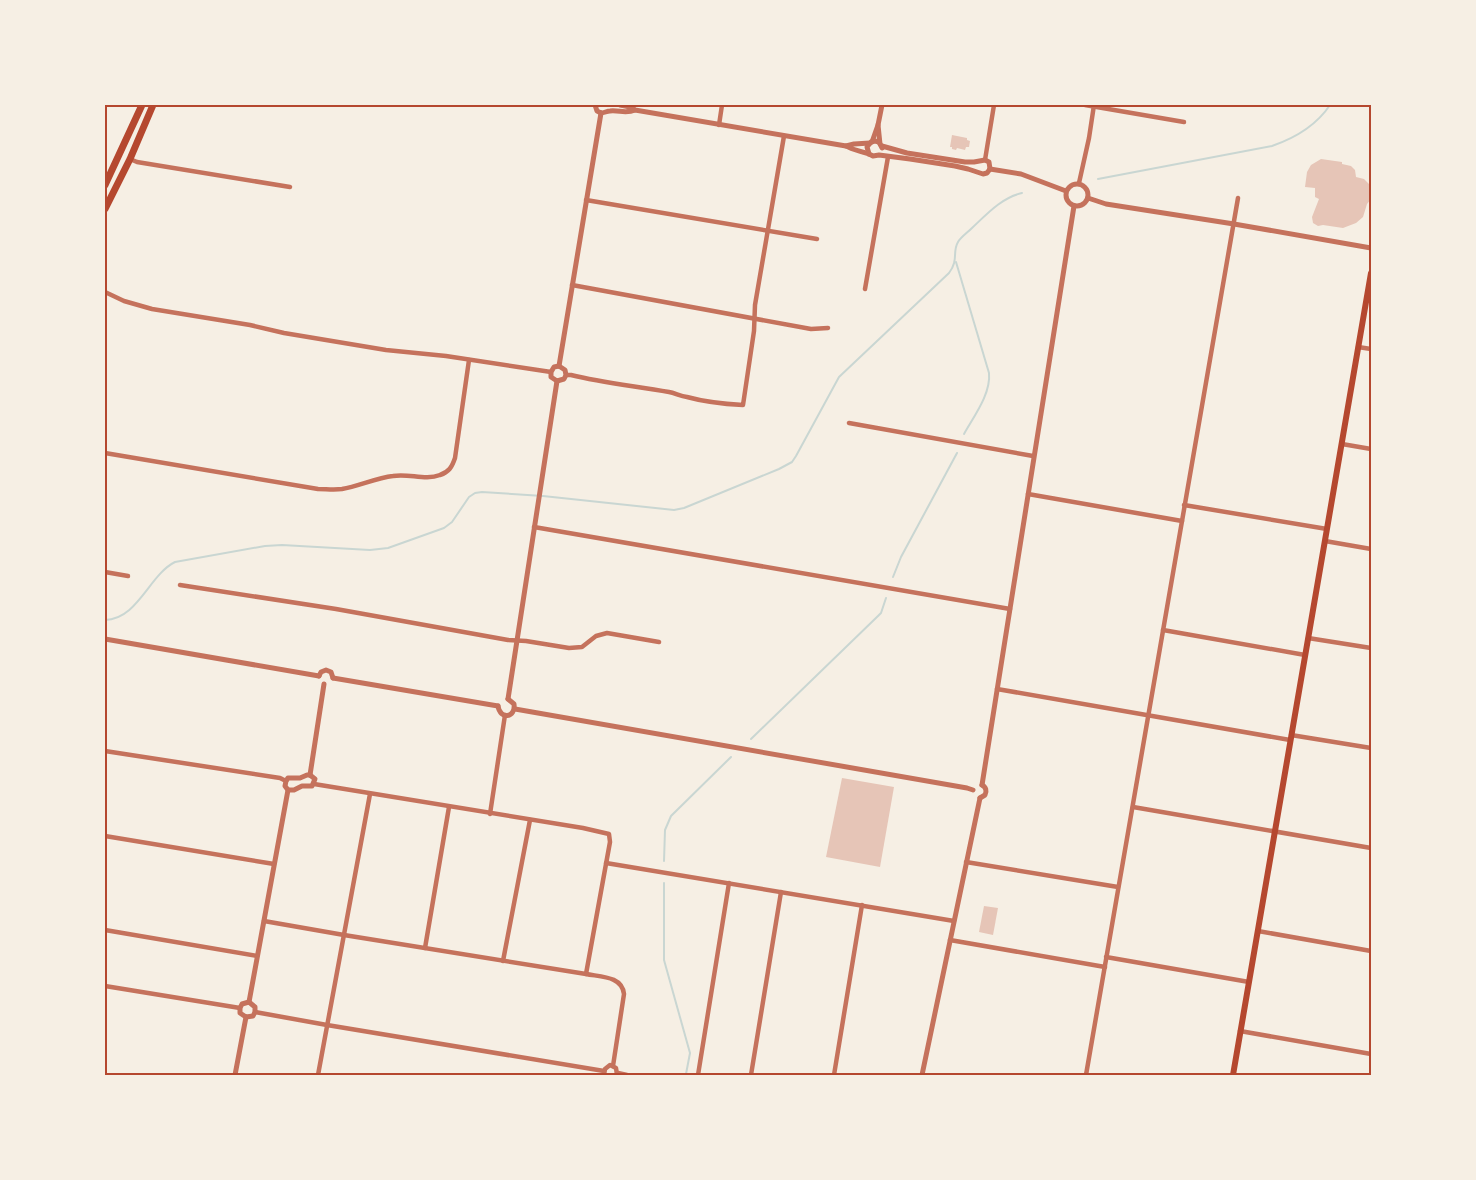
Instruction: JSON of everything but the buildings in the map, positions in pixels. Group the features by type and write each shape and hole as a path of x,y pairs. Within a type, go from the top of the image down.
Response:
{"main road":[{"path":"105,185 142,105"},
{"path":"105,209 153,105"},
{"path":"1233,1075 1371,273"}],"street":[{"path":"595,105 597,111 604,114 610,108 629,113 635,110"},
{"path":"620,105 635,110 846,146 873,156 955,166 985,174 990,169"},
{"path":"719,125 722,105"},
{"path":"869,154 867,147 878,125 882,105"},
{"path":"978,172 976,166 981,161 994,105"},
{"path":"1085,105 1184,122"},
{"path":"1079,183 1094,106"},
{"path":"559,366 601,113"},
{"path":"878,125 881,145 879,155"},
{"path":"566,375 673,393 687,398 743,405 754,331 755,305 784,136"},
{"path":"846,146 877,141 881,145 908,153 965,162 981,161 990,164 990,169"},
{"path":"865,289 888,157"},
{"path":"130,159 290,187"},
{"path":"990,169 1021,174 1066,191"},
{"path":"1079,183 1087,189 1088,198 1083,204 1074,206 1067,201 1066,191 1071,185 1079,183"},
{"path":"1088,198 1106,204 1371,249"},
{"path":"1086,1075 1238,198"},
{"path":"586,200 817,239"},
{"path":"922,1075 980,798 986,793 982,785 1074,206"},
{"path":"572,285 812,329 828,328"},
{"path":"105,292 124,301 152,309 284,333 551,372"},
{"path":"1358,346 1371,349"},
{"path":"105,453 318,489 342,489 393,476 433,477 452,468 470,360"},
{"path":"559,366 554,367 551,377 557,381 564,379 566,375"},
{"path":"559,366 565,370 566,375"},
{"path":"508,699 557,381"},
{"path":"849,423 1034,456"},
{"path":"1341,444 1371,449"},
{"path":"1028,494 1182,521"},
{"path":"1184,506 1327,529"},
{"path":"534,527 1010,609"},
{"path":"1325,541 1371,549"},
{"path":"105,572 128,576"},
{"path":"180,585 569,648 582,647 596,636 607,633 659,642"},
{"path":"1163,630 1305,655"},
{"path":"1308,638 1371,648"},
{"path":"105,639 319,676"},
{"path":"319,676 326,670 332,674 333,678"},
{"path":"319,676 320,681 324,684"},
{"path":"324,684 330,683 333,678"},
{"path":"333,678 498,706"},
{"path":"310,775 324,684"},
{"path":"998,689 1148,715 1371,748"},
{"path":"498,706 501,701 508,699"},
{"path":"505,715 512,713 514,709 514,704 508,699"},
{"path":"498,706 501,713 505,715"},
{"path":"514,709 973,790"},
{"path":"490,814 505,715"},
{"path":"105,751 280,778 286,781"},
{"path":"286,781 290,778 310,775"},
{"path":"310,775 314,778 314,784"},
{"path":"249,1002 288,790 285,786 286,781"},
{"path":"288,790 314,784 609,834 586,974"},
{"path":"973,790 976,785 982,785"},
{"path":"973,790 975,796 980,798"},
{"path":"318,1075 370,794"},
{"path":"425,948 449,807"},
{"path":"1133,807 1371,848"},
{"path":"503,961 530,820"},
{"path":"105,836 274,864"},
{"path":"966,862 1118,887"},
{"path":"606,863 954,921"},
{"path":"698,1075 729,883"},
{"path":"751,1075 781,892"},
{"path":"834,1075 862,905"},
{"path":"264,921 618,981 624,994 613,1066"},
{"path":"105,930 257,956"},
{"path":"1258,931 1371,951"},
{"path":"950,940 1105,967"},
{"path":"1106,957 1249,982"},
{"path":"105,986 240,1008"},
{"path":"249,1002 242,1004 240,1013 250,1017 255,1012"},
{"path":"249,1002 255,1007 255,1012"},
{"path":"255,1012 604,1073 606,1067 613,1066"},
{"path":"235,1075 246,1017"},
{"path":"1240,1031 1371,1054"},
{"path":"613,1066 617,1069 617,1074 627,1075"}],"waterway":[{"path":"1098,179 1272,146 1304,130 1330,105"},
{"path":"105,620 116,618 135,605 158,576 175,562 265,546 370,550 388,548 444,528 452,522 469,497 475,493 543,496 674,510 779,469 792,462 796,456 839,377 949,273 954,264 956,246 961,238 995,207 1014,195 1022,193"},
{"path":"956,262 989,373 985,397 964,434"},
{"path":"893,577 901,557 957,453"},
{"path":"751,739 881,613 886,598"},
{"path":"664,861 665,830 671,816 731,757"},
{"path":"664,883 664,960 690,1053 686,1074"}]}
